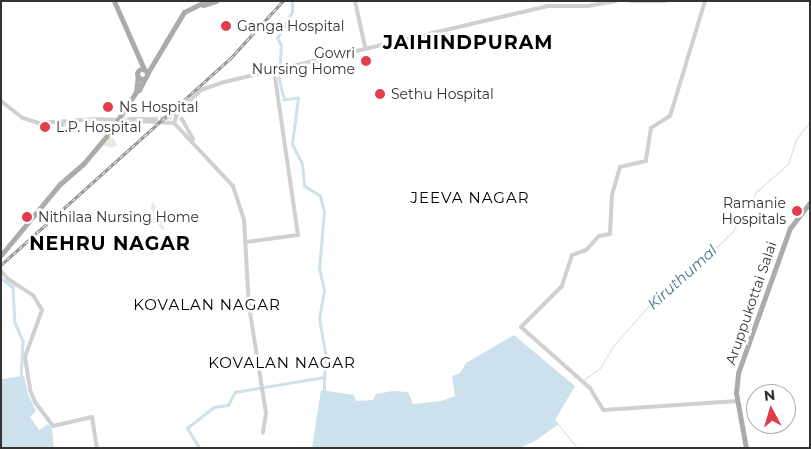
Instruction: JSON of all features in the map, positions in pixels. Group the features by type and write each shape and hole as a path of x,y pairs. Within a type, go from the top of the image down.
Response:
{"main road":[{"path":"114,1 145,73"},
{"path":"1,253 9,246 60,184 84,163 109,133 124,112 145,73 154,64 187,9 207,1"},
{"path":"177,24 191,10 216,1"},
{"path":"124,112 138,86 135,46"},
{"path":"138,74 145,73"},
{"path":"138,74 145,73"},
{"name":"Aruppukottai Salai","path":"746,448 736,385 741,362 751,343 790,228 810,202"}],"street":[{"path":"355,1 365,47"},
{"path":"174,123 178,113 201,90 224,82 365,47 552,5 616,1"},
{"path":"630,1 666,1"},
{"path":"705,1 670,116 651,128 646,161 620,167 612,195 610,234 599,236 586,250 572,255 562,286 521,326 522,330 582,380 603,410 738,401"},
{"path":"246,242 298,236 278,69"},
{"path":"1,101 23,118 50,124 116,123 129,119 154,119"},
{"path":"50,124 87,117 115,118 124,112 129,119"},
{"path":"50,124 98,119 174,123 225,176 240,200"},
{"path":"182,119 199,146 230,180 240,200 246,242 249,306 266,413 263,433"},
{"path":"190,134 187,139 228,183 240,200"},
{"path":"1,270 8,279 33,295 42,310 26,351 30,390 52,426 92,417 97,448"}],"shaded area":[{"path":"112,134 117,145 112,148 103,145"},
{"path":"154,203 165,231 152,221 151,204"}],"water":[{"path":"514,335 575,386 555,420 559,424 535,441 520,448 312,448 321,390 354,395 356,401 373,400 376,394 393,391 408,392 413,404 441,401 455,396 452,376 460,373 466,363"},
{"path":"24,376 28,394 36,411 30,417 39,430 48,424 52,429 54,448 1,448 1,379"}],"waterway":[{"path":"199,448 187,428 214,407 228,405 235,392 324,377 326,358 319,319 324,290 319,269 324,212 320,196 304,186 302,164 292,144 298,98 284,100 279,80 281,46 277,38 292,12 292,1"},
{"name":"Kiruthumal","path":"583,380 600,368 613,346 661,292 686,277 733,231 756,192 788,164 796,139 810,122"},
{"path":"1,278 13,287 15,322 23,341 21,378"},
{"path":"324,377 324,393"},
{"name":"Kiruthumal","path":"557,423 577,448"}],"tunnel":[{"path":"154,119 168,118 175,114 182,119"}],"railway":[{"path":"1,265 230,59 283,1"}],"place":[{"name":"Ganga Hospital","path":"226,26"},
{"name":"Gowri Nursing Home","path":"366,61"},
{"name":"Sethu Hospital","path":"380,94"},
{"name":"Ns Hospital","path":"108,107"},
{"name":"L.P. Hospital","path":"45,127"},
{"name":"Ramanie Hospitals","path":"797,211"},
{"name":"Nithilaa Nursing Home","path":"27,217"}],"district":[{"name":"JAIHINDPURAM","path":"468,43"},
{"name":"JEEVA NAGAR","path":"470,198"},
{"name":"NEHRU NAGAR","path":"110,244"},
{"name":"KOVALAN NAGAR","path":"207,305"},
{"name":"KOVALAN NAGAR","path":"282,363"}]}
